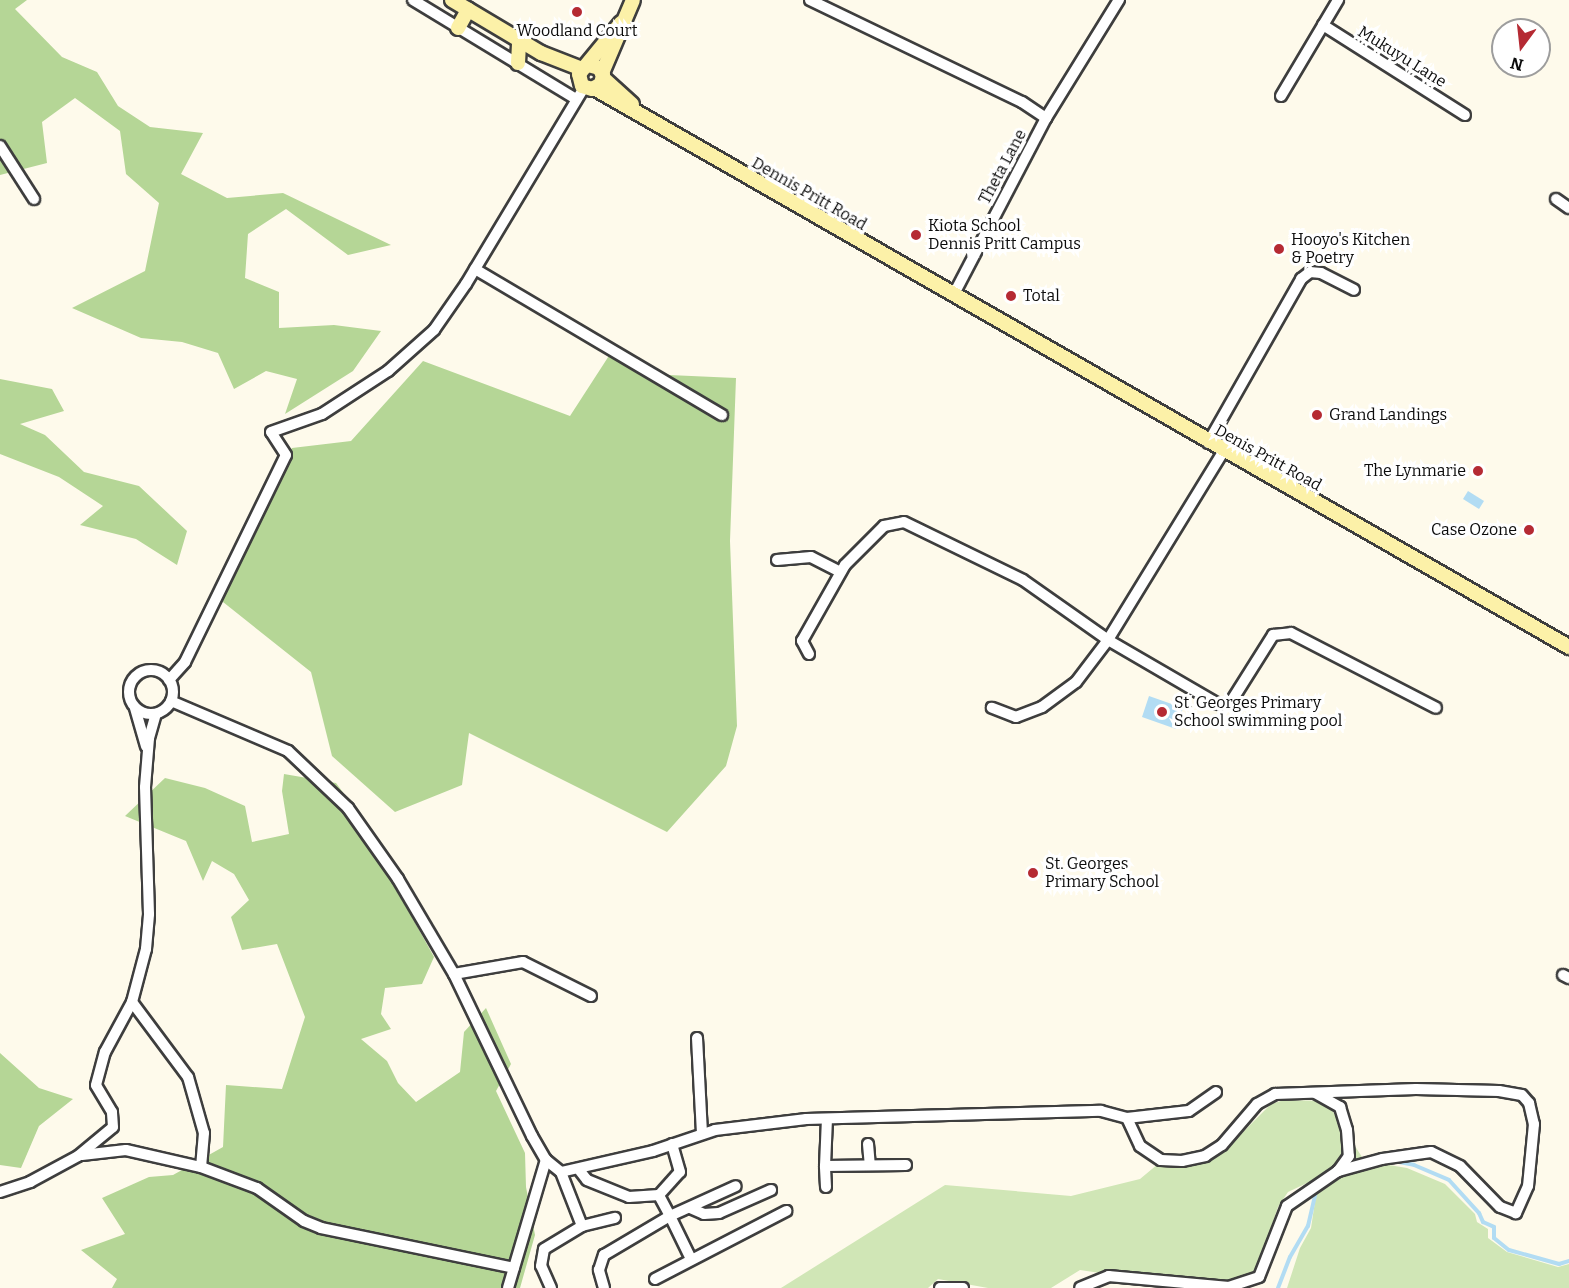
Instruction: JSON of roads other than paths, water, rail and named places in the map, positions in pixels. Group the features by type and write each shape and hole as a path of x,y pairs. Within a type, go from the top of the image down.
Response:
{"main road":[{"name":"Dennis Pritt Road","path":"452,0 589,80 648,120 954,294"},
{"path":"589,80 633,0"},
{"path":"458,28 468,10"},
{"path":"518,63 519,41"},
{"name":"Denis Pritt Road","path":"954,294 1223,452 1569,647"}],"street":[{"path":"171,701 169,680 185,662 286,455 271,432 322,414 388,371 434,330 475,269 589,80 518,63 413,0"},
{"path":"810,0 1022,102 1046,118"},
{"path":"1281,96 1338,0"},
{"name":"Theta Lane","path":"954,294 1046,118 1116,4"},
{"name":"Mukuyu Lane","path":"1323,25 1465,115"},
{"path":"0,146 34,199"},
{"path":"1556,199 1569,208"},
{"path":"475,269 722,415"},
{"path":"1208,443 1301,279 1310,272 1321,273 1354,290"},
{"path":"992,708 1016,717 1042,707 1076,682 1108,640 1223,452"},
{"path":"809,654 802,641 840,572 855,550 875,538 884,526 904,522 1023,580 1108,640 1218,704 1229,705 1273,635 1291,633 1436,708"},
{"path":"777,560 811,557 840,572"},
{"path":"148,752 129,692 134,678 151,670 169,680"},
{"path":"0,1191 30,1182 78,1156 113,1127 112,1112 96,1085 105,1052 132,1002 146,949 149,914 148,752 156,714 171,701"},
{"path":"171,701 267,740 306,765 348,808 398,879 454,974 500,1076 546,1160 561,1172 582,1226"},
{"path":"135,708 156,714"},
{"path":"454,974 523,962 591,996"},
{"path":"132,1002 188,1077 204,1132 201,1167"},
{"path":"697,1038 702,1134"},
{"path":"1127,1118 1140,1146 1161,1160 1182,1161 1204,1156 1222,1145 1265,1098 1275,1094 1499,1091 1522,1095 1529,1103 1534,1124 1528,1186 1515,1212 1500,1207 1460,1166 1431,1152 1338,1170"},
{"path":"561,1172 580,1171 702,1134 754,1123 1101,1111 1127,1118 1189,1111 1216,1092"},
{"path":"1080,1288 1109,1276 1230,1287 1258,1278 1287,1206 1338,1170 1348,1156 1347,1130 1340,1107 1315,1093"},
{"path":"826,1119 826,1186"},
{"path":"580,1171 587,1180 629,1197 659,1195 680,1172 672,1144"},
{"path":"868,1144 870,1165"},
{"path":"78,1156 126,1150 201,1167 257,1188 304,1221 321,1228 514,1268"},
{"path":"508,1288 546,1160"},
{"path":"825,1166 906,1165"},
{"path":"604,1288 599,1270 604,1255 670,1216 736,1186"},
{"path":"690,1208 704,1214 719,1214 771,1190"},
{"path":"659,1195 691,1259"},
{"path":"655,1280 691,1259 786,1211"},
{"path":"551,1288 541,1266 544,1249 582,1226 615,1218"},
{"path":"940,1288 963,1288"}],"water":[{"path":"1468,491 1484,501 1479,509 1463,499"},
{"name":"St. Georges Primary School swimming pool","path":"1149,696 1183,708 1176,729 1142,717"}],"waterway":[{"path":"1394,1161 1414,1165 1449,1180 1479,1213 1483,1222 1494,1227 1494,1238 1509,1250 1559,1264 1569,1261"},
{"path":"1278,1288 1290,1257 1308,1226 1316,1191"}],"place":[{"name":"Woodland Court","path":"577,12"},
{"name":"Kiota School Dennis Pritt Campus","path":"916,235"},
{"name":"Hooyo's Kitchen & Poetry","path":"1279,249"},
{"name":"Total","path":"1011,296"},
{"name":"Grand Landings","path":"1317,415"},
{"name":"The Lynmarie","path":"1478,471"},
{"name":"Case Ozone","path":"1529,530"},
{"name":"St. Georges Primary School swimming pool","path":"1162,712"},
{"name":"St. Georges Primary School","path":"1033,873"}]}
